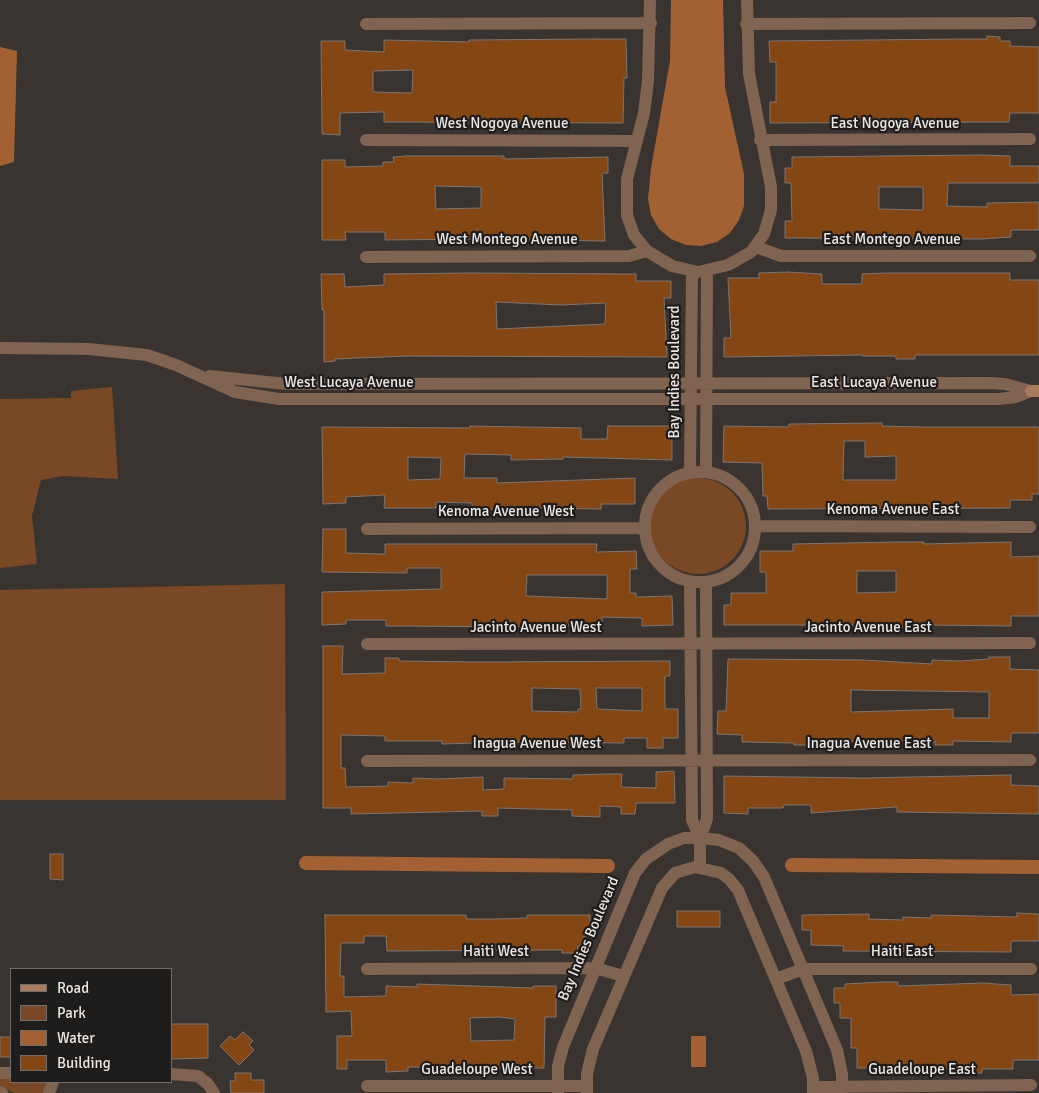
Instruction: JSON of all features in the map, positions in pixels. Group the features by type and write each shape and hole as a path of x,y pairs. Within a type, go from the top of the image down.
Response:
{"street":[{"path":"650,0 651,23 648,81 638,141 628,178 626,204 628,222 634,235 647,251 667,264 692,271 707,271 737,261 756,247 767,227 772,198 749,74 746,24 747,0"},
{"path":"366,24 651,23"},
{"path":"746,24 1030,23"},
{"name":"West Nogoya Avenue","path":"366,140 638,141"},
{"name":"East Nogoya Avenue","path":"760,140 1030,140"},
{"name":"East Montego Avenue","path":"756,247 781,256 1030,256"},
{"name":"West Montego Avenue","path":"366,257 629,256 647,251"},
{"name":"Bay Indies Boulevard","path":"690,473 692,271"},
{"path":"706,472 707,271"},
{"name":"West Lucaya Avenue","path":"0,348 122,351 162,360 235,392 256,397 300,400 707,399"},
{"path":"193,373 247,382 300,385 1005,384 1035,391"},
{"path":"565,384 565,400"},
{"path":"806,384 807,399"},
{"path":"914,384 914,399"},
{"path":"300,385 300,400"},
{"path":"434,385 434,400"},
{"name":"East Lucaya Avenue","path":"707,399 1008,398 1035,391"},
{"path":"706,472 731,481 741,490 752,509 755,526 753,542 741,563 722,578 706,582 690,581 667,571 658,562 648,546 645,528 647,512 653,498 663,486 675,478 690,473 706,472"},
{"name":"Kenoma Avenue East","path":"755,526 1030,527"},
{"name":"Kenoma Avenue West","path":"367,529 645,528"},
{"path":"690,581 692,820 700,838"},
{"path":"700,867 700,838 707,820 706,582"},
{"name":"Jacinto Avenue East","path":"706,644 1030,643"},
{"name":"Jacinto Avenue West","path":"367,644 706,644"},
{"name":"Inagua Avenue West","path":"367,761 707,760"},
{"name":"Inagua Avenue East","path":"707,760 1030,760"},
{"name":"Bay Indies Boulevard","path":"558,1089 558,1066 563,1046 632,880 640,866 653,853 679,840 700,838 727,843 745,853 757,866 767,883 837,1050 842,1090"},
{"path":"587,1090 594,1049 623,976 665,884 678,871 700,867 721,873 735,886 806,1051 814,1090"},
{"name":"Haiti West","path":"367,969 595,968 623,976"},
{"name":"Haiti East","path":"776,979 803,969 1031,969"},
{"path":"172,1074 198,1076 208,1084 214,1093"},
{"name":"Guadeloupe East","path":"814,1090 1031,1085"},
{"name":"Guadeloupe West","path":"367,1086 587,1090"}],"green space":[{"path":"112,387 118,479 63,476 41,480 32,516 37,564 0,568 0,399 71,398 71,391"},
{"path":"698,478 716,482 732,492 742,508 746,526 742,544 732,560 716,570 698,574 680,570 664,560 654,544 650,526 654,508 664,492 680,482"},
{"path":"285,584 286,800 0,800 0,590"},
{"path":"0,1078 10,1078 10,1083 47,1083 43,1093 15,1093 0,1087"}],"water":[{"path":"671,0 723,0 725,87 744,174 744,206 739,220 730,233 717,242 701,246 686,245 671,239 659,229 651,215 648,199 651,168 670,61"},
{"path":"0,47 17,51 14,162 0,166"},
{"path":"691,1036 706,1036 706,1067 691,1067"}],"building":[{"path":"987,36 1000,37 1000,41 1010,41 1010,46 1039,47 1039,113 1010,113 1009,122 770,123 770,102 776,102 776,62 770,62 769,41 987,39"},
{"path":"626,39 627,78 624,78 623,123 384,122 384,112 340,113 340,135 322,134 321,41 345,41 345,50 384,52 384,40 469,42 469,40","holes":["413,70 412,93 373,92 373,71"]},
{"path":"504,156 504,159 608,157 608,173 602,173 605,241 385,240 385,232 345,232 346,240 322,240 322,160 345,160 345,167 383,166 383,162 394,162 393,157","holes":["435,186 481,187 481,208 436,209"]},
{"path":"1010,156 1010,166 1039,166 1039,183 948,183 947,206 987,207 987,203 1039,202 1039,230 1011,230 1011,237 982,239 785,238 785,221 792,221 791,183 785,183 785,168 792,168 792,157","holes":["879,187 923,187 923,210 879,209"]},
{"path":"759,273 822,274 822,284 862,284 862,274 886,273 1010,273 1010,280 1039,280 1039,355 915,355 915,359 896,359 896,356 862,355 724,357 724,338 731,338 728,278 759,278"},
{"path":"321,274 344,274 345,287 384,285 384,274 636,274 636,281 671,281 671,298 664,298 667,357 407,356 335,359 335,361 324,362 324,310 322,310","holes":["496,302 561,305 606,303 605,324 497,329"]},
{"path":"882,423 882,426 921,427 1039,427 1039,494 1032,494 1032,500 1010,500 1010,508 768,509 767,496 763,496 762,463 723,462 724,426 789,427 789,424","holes":["844,441 865,441 865,457 896,456 896,480 843,480"]},
{"path":"470,426 581,428 581,439 607,439 608,426 672,426 672,460 563,457 563,459 511,460 511,455 465,454 464,478 497,478 497,483 635,478 635,504 601,504 601,509 534,508 534,511 504,511 504,509 472,510 472,503 436,502 436,508 384,508 385,495 346,497 346,503 323,504 322,427 470,428","holes":["408,457 441,458 440,479 408,480"]},
{"path":"323,529 346,529 346,553 385,554 385,544 597,544 596,552 636,551 637,569 630,569 630,593 636,593 636,597 672,596 673,625 642,626 642,618 602,617 602,626 568,625 568,627 386,626 386,620 346,620 346,624 322,625 322,592 441,589 441,568 407,568 407,573 322,572","holes":["527,575 607,575 607,599 526,596"]},
{"path":"1011,542 1011,557 1039,556 1039,616 1011,616 1011,626 927,625 898,628 897,625 724,625 724,605 731,605 731,593 766,593 766,572 760,572 760,551 793,551 793,544","holes":["857,571 896,571 896,592 857,593"]},
{"path":"323,646 343,646 342,674 385,673 385,658 399,658 399,661 479,662 670,661 670,676 665,676 665,709 678,709 678,738 663,738 663,748 647,748 647,738 624,738 624,743 508,742 442,744 442,741 385,741 385,736 341,735 341,768 345,768 346,787 388,786 388,782 413,783 413,778 483,777 483,790 504,789 504,778 573,779 573,775 607,774 622,774 621,787 656,788 656,772 674,771 675,803 636,803 635,814 621,814 621,807 600,806 600,817 572,816 572,810 498,808 498,816 482,816 482,811 351,814 351,808 323,808","holes":["532,688 580,689 581,709 578,709 578,712 532,711","596,688 642,688 642,711 597,709"]},
{"path":"989,657 1010,657 1010,669 1039,670 1039,733 1011,733 1011,742 953,741 953,745 935,745 935,742 892,741 819,742 819,745 794,745 794,743 742,742 742,735 717,734 718,711 726,711 728,659 863,660 932,664 932,660 989,659","holes":["851,690 989,692 989,718 953,718 953,709 851,712"]},
{"path":"1011,775 1011,785 1039,786 1039,814 897,812 897,807 811,813 811,805 784,805 783,808 748,808 748,814 724,813 724,776 862,778"},
{"path":"50,854 63,854 63,880 50,879"},
{"path":"677,911 720,911 720,927 677,927"},
{"path":"1017,913 1039,914 1039,941 1011,941 1011,952 843,951 844,946 811,945 811,930 802,930 802,915 869,914 869,919 903,920 903,917 931,918 931,915 1017,917"},
{"path":"325,915 466,915 466,919 498,919 527,918 527,915 590,915 590,936 584,936 584,946 578,946 577,953 562,953 562,950 387,951 386,936 364,936 364,943 341,943 340,976 344,976 344,997 386,996 386,986 417,987 417,984 533,988 533,986 556,986 556,1017 545,1017 544,1068 408,1067 408,1071 386,1072 386,1060 347,1060 347,1069 337,1069 337,1036 352,1036 351,1011 326,1012","holes":["499,1017 515,1019 514,1040 471,1041 470,1018"]},
{"path":"898,982 898,986 983,983 1011,985 1011,995 1039,994 1039,1060 1013,1060 1013,1069 982,1069 982,1073 964,1073 964,1068 857,1068 857,1048 851,1048 851,1018 840,1018 840,1003 834,1003 834,988 845,988 845,984"},
{"path":"172,1024 208,1024 208,1058 172,1059"},
{"path":"243,1032 253,1041 249,1045 254,1050 239,1065 220,1046 230,1036 235,1040"},
{"path":"0,1037 10,1037 10,1057 0,1057"},
{"path":"235,1073 251,1073 251,1080 264,1080 264,1093 231,1093 230,1081 235,1081"}],"waterway":[{"path":"306,863 608,866"},
{"path":"792,865 1039,867"}]}
